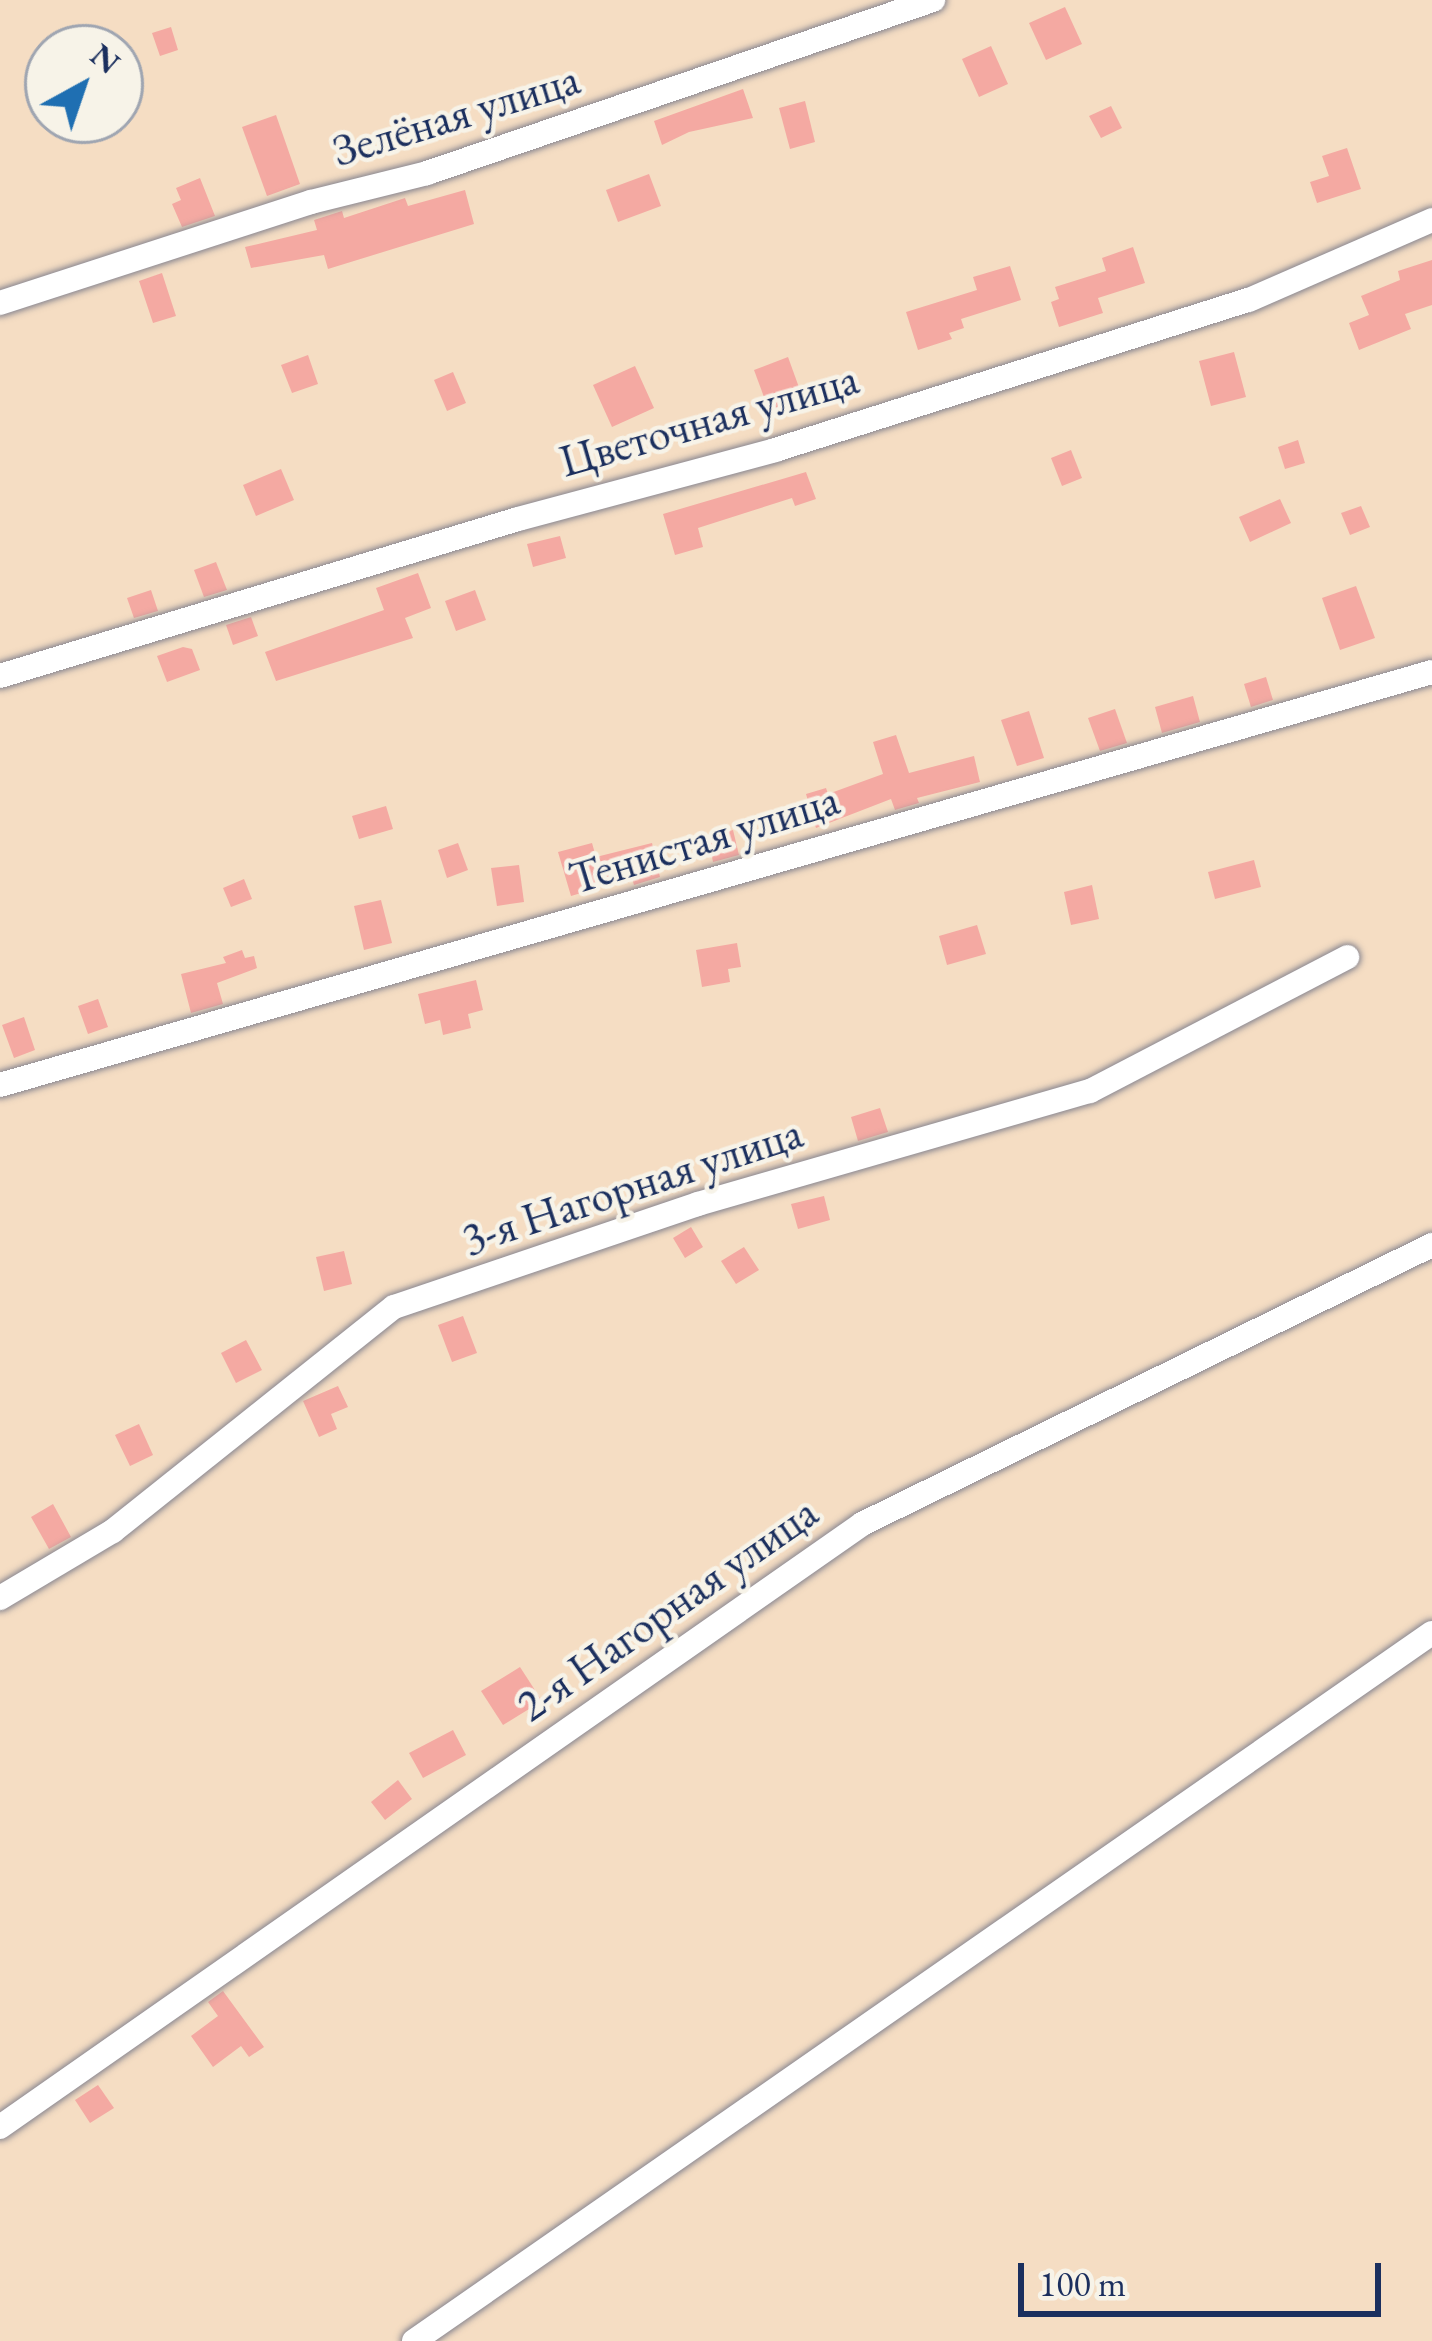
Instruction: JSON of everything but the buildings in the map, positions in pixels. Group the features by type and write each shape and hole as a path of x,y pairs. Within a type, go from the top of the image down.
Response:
{"street":[{"name":"Зелёная улица","path":"0,303 311,202 427,172 933,0"},
{"name":"Цветочная улица","path":"0,676 518,519 776,450 1249,300 1432,220"},
{"name":"Тенистая улица","path":"0,1085 1432,672"},
{"name":"3-я Нагорная улица","path":"0,1598 113,1531 394,1307 698,1204 1090,1091 1347,957"},
{"name":"2-я Нагорная улица","path":"0,2127 862,1524 1432,1246"},
{"path":"414,2341 1432,1634"}]}
